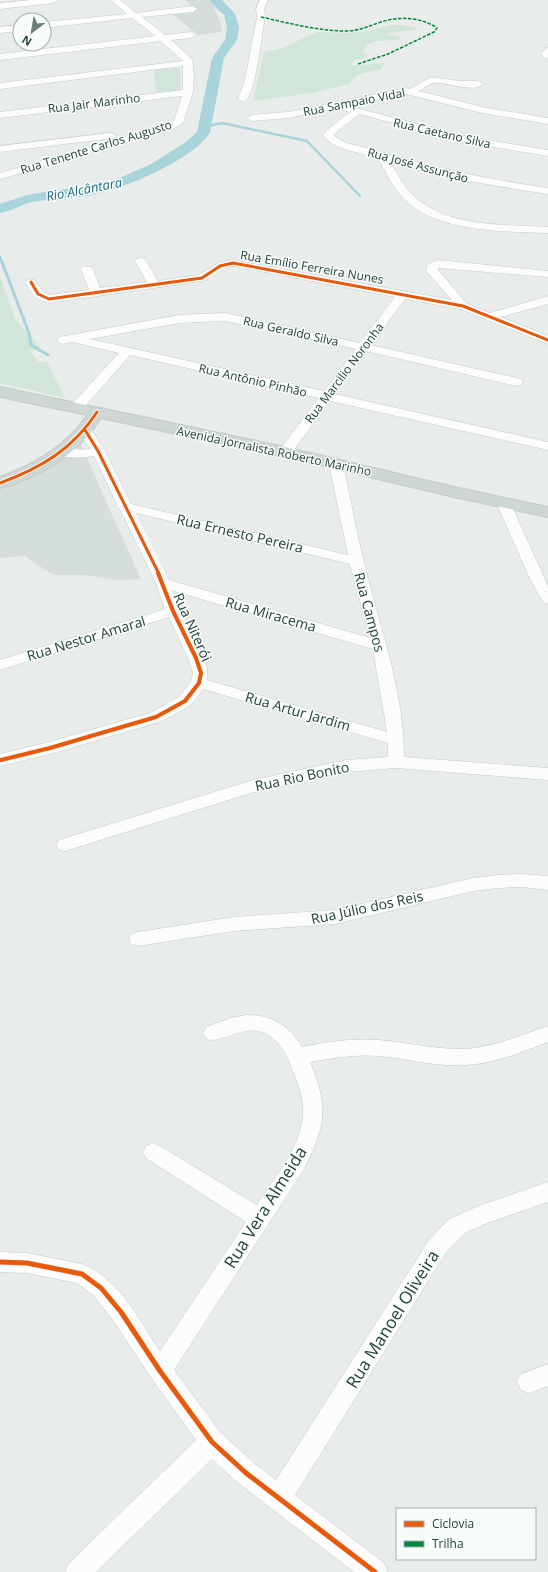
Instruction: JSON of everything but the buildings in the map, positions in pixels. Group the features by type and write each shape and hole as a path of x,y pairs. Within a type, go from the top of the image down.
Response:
{"main road":[{"name":"Avenida Jornalista Roberto Marinho","path":"0,392 285,452 548,512"},
{"path":"0,483 12,479 60,452 85,430 97,412"}],"street":[{"path":"0,6 54,0"},
{"path":"0,86 188,63 182,54 115,0"},
{"path":"243,99 246,93 261,17 260,9 264,0"},
{"path":"52,24 193,9"},
{"path":"0,30 12,29"},
{"path":"0,57 191,35"},
{"path":"548,52 546,54 548,56"},
{"name":"Rua Tenente Carlos Augusto","path":"0,176 178,123 188,92 188,63"},
{"path":"413,92 430,80 460,84 478,84"},
{"name":"Rua Jair Marinho","path":"0,115 188,92"},
{"name":"Rua Sampaio Vidal","path":"252,118 288,115 395,92 413,92 482,110 548,121"},
{"name":"Rua Caetano Silva","path":"337,105 356,112 481,142 548,152"},
{"name":"Rua José Assunção","path":"356,112 330,132 328,136 344,145 467,179 548,191"},
{"path":"0,149 88,138 148,133"},
{"path":"88,138 96,148"},
{"path":"382,156 410,199 431,213 465,223 484,226 548,230"},
{"path":"141,261 154,284"},
{"path":"201,261 210,274"},
{"name":"Rua Emílio Ferreira Nunes","path":"31,282 38,294 45,299 54,299 202,278 223,264 233,263 463,306 548,340"},
{"path":"463,306 432,271 432,266 438,263 548,274"},
{"path":"87,269 96,292"},
{"name":"Rua Marcilio Noronha","path":"285,452 403,294"},
{"path":"488,317 548,300"},
{"name":"Rua Geraldo Silva","path":"69,340 179,319 225,317 248,320 363,348 517,382"},
{"name":"Rua Antônio Pinhão","path":"69,340 127,351 548,446"},
{"path":"76,408 127,351"},
{"name":"Rua Niterói","path":"1,760 50,748 156,717 185,701 199,683 201,673 196,658 173,611 163,583 98,452 85,430"},
{"path":"60,452 82,454 98,452"},
{"name":"Rua Campos","path":"336,464 362,585 380,646 392,710 396,740 396,762"},
{"path":"502,502 537,579 548,599"},
{"name":"Rua Ernesto Pereira","path":"124,506 357,561"},
{"name":"Rua Miracema","path":"163,583 380,646"},
{"name":"Rua Nestor Amaral","path":"0,665 173,611"},
{"name":"Rua Artur Jardim","path":"199,683 396,740"},
{"name":"Rua Rio Bonito","path":"65,845 253,786 346,766 396,762 548,774"},
{"name":"Rua Júlio dos Reis","path":"138,939 234,924 312,920 342,915 465,885 499,881 548,883"},
{"name":"Rua Vera Almeida","path":"160,1372 297,1162 306,1142 313,1119 312,1101 299,1056 280,1031 267,1024 246,1022 229,1026 213,1033"},
{"path":"299,1056 341,1048 379,1048 434,1056 466,1057 502,1050 548,1034"},
{"path":"153,1152 260,1219"},
{"name":"Rua Manoel Oliveira","path":"279,1498 437,1247 457,1226 481,1215 548,1192"},
{"path":"0,1262 27,1263 82,1274 101,1288 121,1312 160,1372 212,1442 246,1473 375,1572"},
{"path":"78,1572 212,1442"}],"shaded area":[{"path":"185,0 211,0 220,22 222,32 198,35 171,13 194,10"},
{"path":"77,437 141,579 117,580 84,575 53,575 25,556 0,558 0,482"}],"green space":[{"path":"390,25 405,25 419,29 386,34 401,37 398,40 376,41 366,45 363,51 368,56 355,60 350,64 358,65 385,63 381,70 359,75 349,84 313,93 253,101 264,52 286,47 318,32 350,33 368,31"},
{"path":"180,68 181,91 156,92 154,70"},
{"path":"0,276 15,319 40,347 30,352 39,362 47,362 65,398 0,383"}],"waterway":[{"name":"Rio Alcântara","path":"0,209 27,199 63,193 78,193 120,183 156,167 191,145 203,133 218,58 231,40 233,27 229,14 218,4 216,0"},
{"path":"204,127 222,123 307,141 360,196"},
{"path":"0,257 29,333 31,345 48,355"}],"marked path":[{"path":"261,17 309,27 346,31 358,30 384,21 397,19 419,20 432,24 437,28 434,32 388,54 358,64"}],"cycle path":[{"path":"31,282 38,294 49,299 202,278 220,266 233,263 463,306 548,340"},
{"path":"0,483 23,474 57,455 77,439 97,412"},
{"path":"1,760 50,748 156,717 185,701 199,683 201,673 196,658 173,611 163,583 98,451 85,430"},
{"path":"0,1262 27,1263 82,1274 101,1288 121,1312 160,1371 212,1442 246,1473 375,1572"}]}
